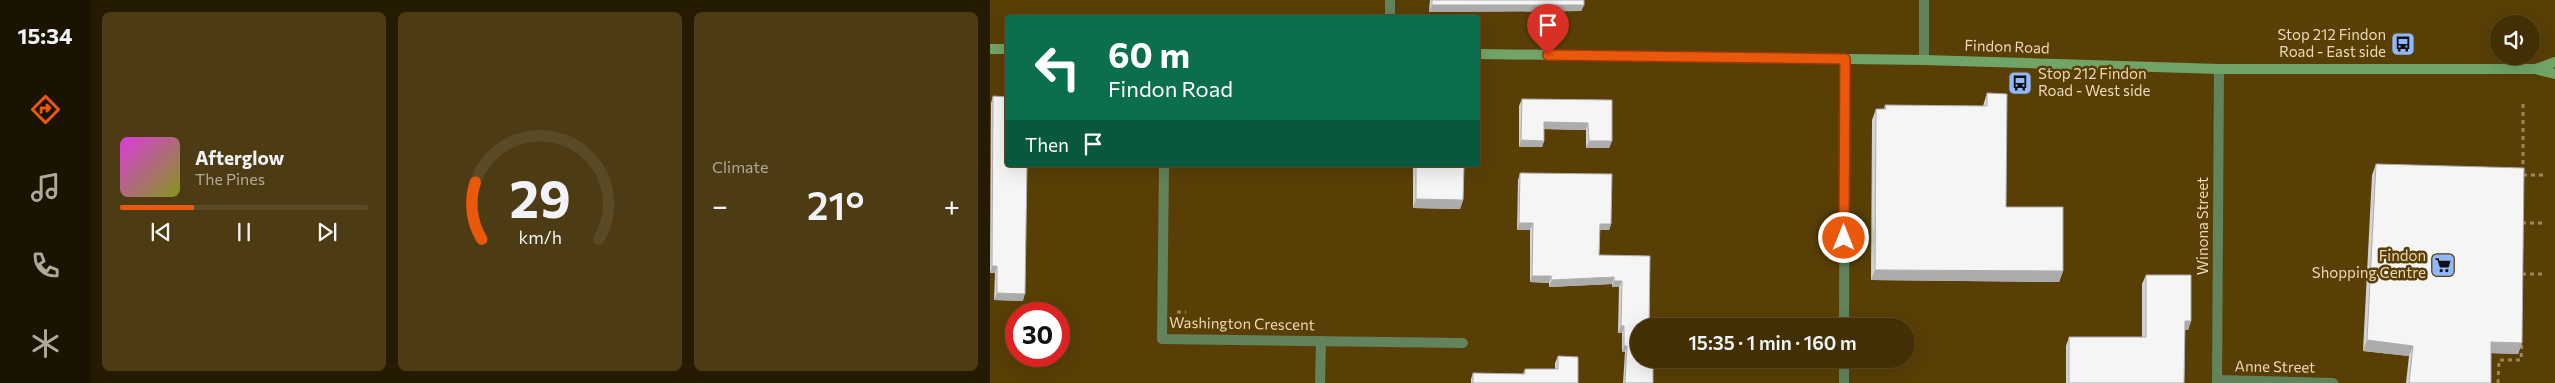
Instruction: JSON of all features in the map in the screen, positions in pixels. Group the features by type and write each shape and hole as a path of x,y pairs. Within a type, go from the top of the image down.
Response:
{"main road":[{"path":"990,49 1005,49"},
{"name":"Findon Road","path":"1480,54 1924,60 2220,69 2535,69 2555,74"},
{"name":"Findon Road","path":"2535,69 2555,62"}],"street":[{"path":"1390,0 1390,15"},
{"path":"1924,0 1924,60"},
{"path":"1844,318 1845,59"},
{"name":"Winona Street","path":"2217,382 2220,69"},
{"name":"Washington Crescent","path":"1164,167 1162,339 1463,343"},
{"path":"1320,341 1320,383"},
{"path":"1844,368 1844,383"},
{"name":"Anne Street","path":"2217,382 2332,383"}],"path":[{"path":"2523,100 2523,184"},
{"path":"2523,174 2544,174"},
{"path":"2522,213 2522,231"},
{"path":"2522,222 2543,223"},
{"path":"2522,266 2522,284"},
{"path":"2522,274 2543,274"},
{"path":"2498,383 2499,360 2521,360 2522,331"}],"building":[{"path":"1432,0 1584,0 1584,5 1432,5"},
{"path":"1987,93 2007,94 2006,207 2063,207 2063,271 1875,270 1876,109 1886,109 1885,105 1987,106"},
{"path":"993,96 1005,97 1005,167 1027,167 1025,294 997,293 997,266 992,266"},
{"path":"1522,99 1612,100 1612,141 1589,141 1588,123 1544,122 1544,141 1521,140"},
{"name":"Findon Shopping Centre","path":"2376,164 2524,168 2522,343 2491,342 2491,383 2409,383 2413,346 2367,340"},
{"path":"1416,167 1464,167 1463,200 1416,199"},
{"path":"1520,173 1612,174 1611,224 1600,224 1599,255 1650,256 1649,318 1630,318 1630,368 1653,368 1653,383 1625,383 1627,346 1624,346 1624,326 1621,326 1622,281 1614,281 1614,277 1552,280 1551,276 1532,276 1533,223 1519,223"},
{"path":"2146,275 2191,275 2191,321 2185,321 2184,383 2069,383 2069,337 2146,337"},
{"path":"1558,356 1578,357 1578,383 1473,383 1473,373 1525,374 1525,369 1558,369"}],"place":[{"name":"Stop 212 Findon Road - East side","path":"2403,44"},
{"name":"Stop 212 Findon Road - West side","path":"2020,83"},
{"name":"Findon Shopping Centre","path":"2443,265"}],"route":[{"path":"1548,55 1845,59 1844,238"}]}
